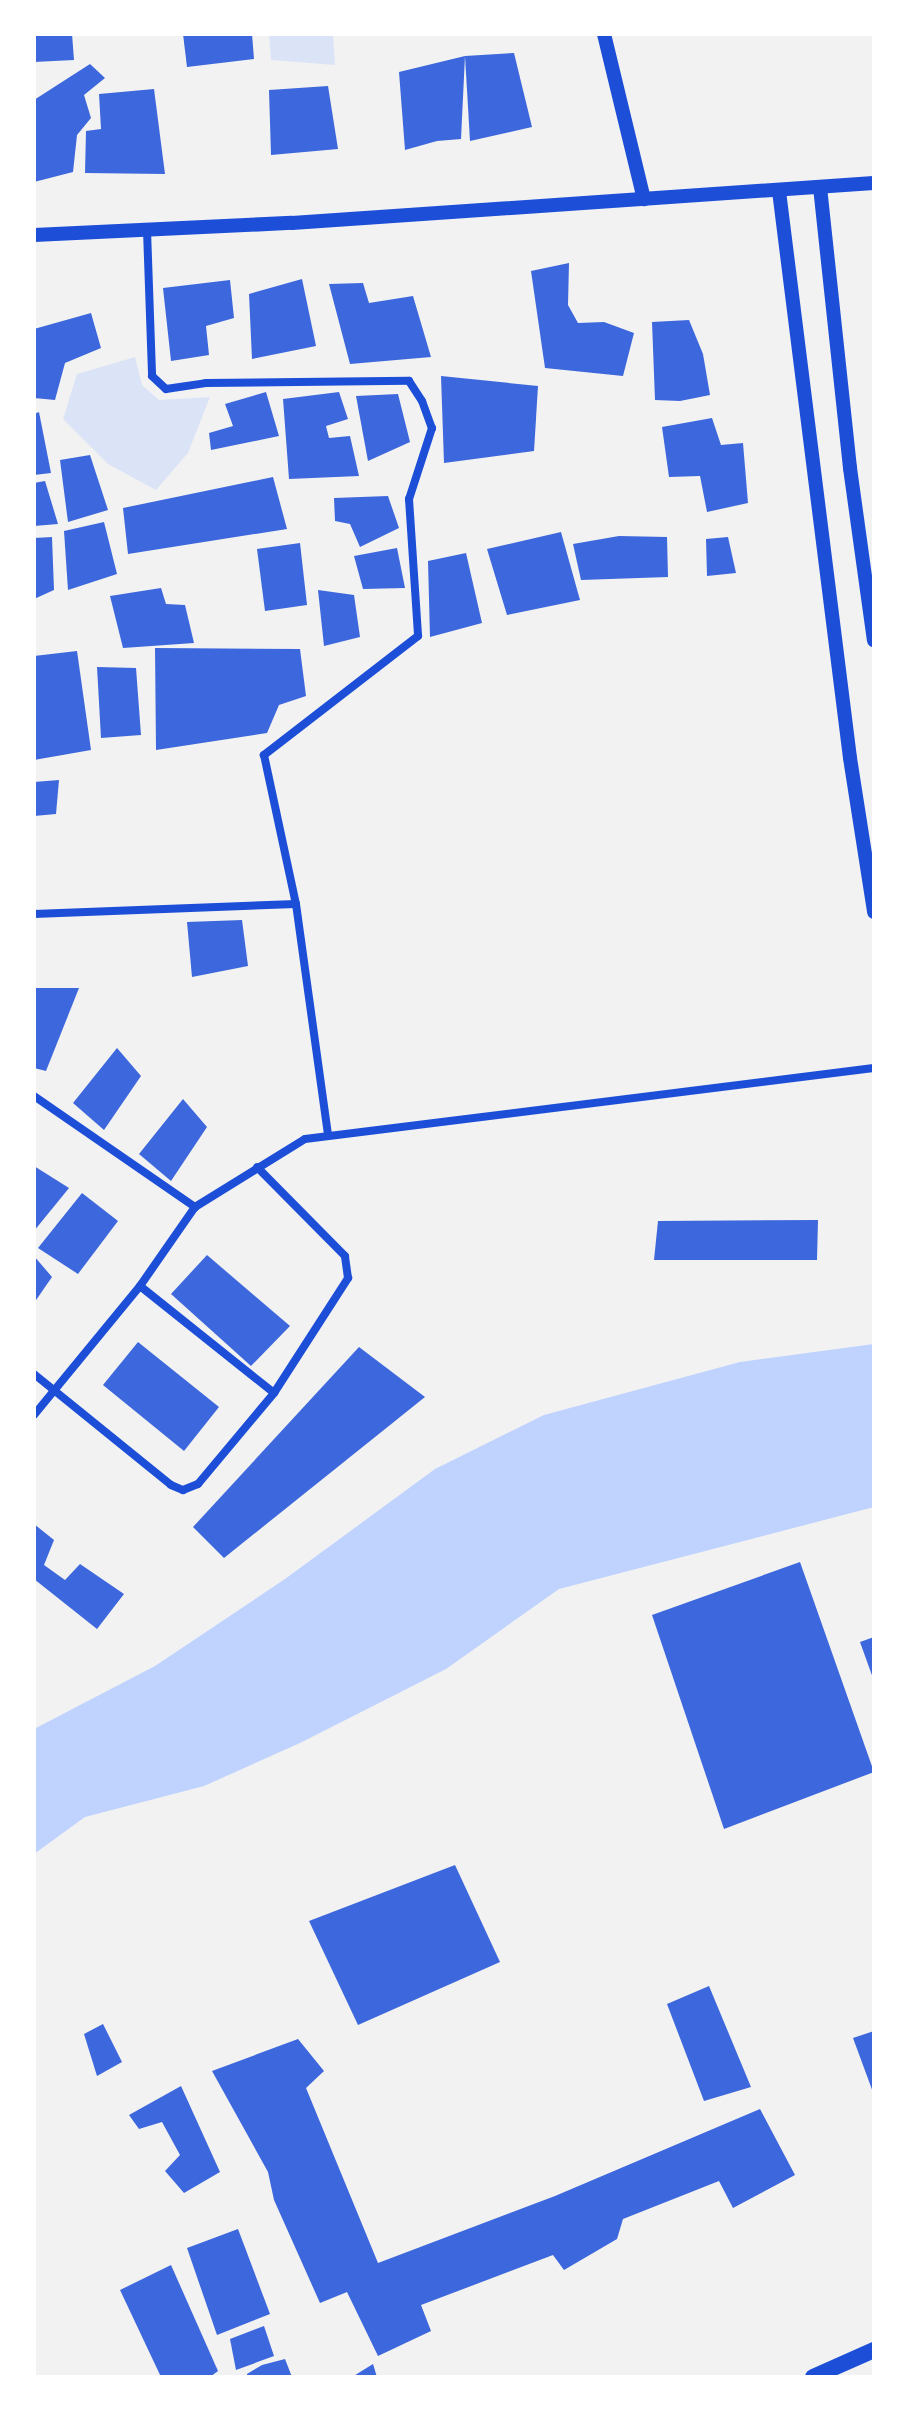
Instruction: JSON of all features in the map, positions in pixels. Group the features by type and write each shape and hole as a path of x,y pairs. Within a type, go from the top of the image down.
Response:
{"main road":[{"path":"813,2377 874,2350"}],"street":[{"path":"604,34 644,199"},
{"path":"34,235 874,183"},
{"path":"820,187 850,468 874,640"},
{"path":"779,191 850,758 874,912"},
{"path":"147,230 152,376 166,389 206,383 409,381 422,401 432,428 409,499 418,636 264,755 296,904 328,1136"},
{"path":"34,914 296,904"},
{"path":"34,1415 140,1286 195,1207 305,1139 874,1068"},
{"path":"34,1096 195,1207"},
{"path":"34,1374 171,1485 183,1490 198,1484 274,1393 348,1278 345,1256 257,1167"},
{"path":"140,1286 274,1393"}],"shaded area":[{"path":"269,34 333,34 335,65 271,60"},
{"path":"135,357 142,385 159,400 210,397 188,453 156,490 108,464 63,419 77,374"}],"water":[{"path":"874,1344 874,1507 559,1589 446,1669 300,1743 204,1786 85,1817 34,1854 34,1729 155,1666 285,1579 435,1469 544,1415 740,1362"}],"building":[{"path":"34,34 72,34 74,60 34,62"},
{"path":"183,34 252,34 254,59 187,67"},
{"path":"514,53 532,127 470,141 465,56"},
{"path":"465,56 461,139 437,141 405,150 399,72"},
{"path":"90,64 105,78 84,95 91,118 77,135 73,172 34,182 34,100"},
{"path":"328,86 338,149 271,155 269,90"},
{"path":"154,89 165,174 85,173 86,131 101,129 99,94"},
{"path":"569,263 568,305 578,323 604,322 634,333 623,376 545,368 531,271"},
{"path":"302,279 316,346 252,359 249,294"},
{"path":"230,280 234,318 206,326 209,355 171,361 163,288"},
{"path":"363,283 369,303 413,296 431,357 350,364 329,284"},
{"path":"91,313 101,348 65,363 55,400 34,398 34,329"},
{"path":"689,320 703,354 710,395 680,401 655,400 652,322"},
{"path":"441,376 538,386 534,451 444,463"},
{"path":"266,392 279,436 211,450 209,433 233,426 225,404"},
{"path":"339,392 348,419 326,426 329,438 350,436 359,476 289,479 283,399"},
{"path":"398,394 410,442 368,461 356,396"},
{"path":"39,412 51,473 34,475 34,414"},
{"path":"712,418 721,445 743,443 748,503 707,512 700,476 669,477 662,427"},
{"path":"90,455 108,510 68,522 60,460"},
{"path":"273,477 287,529 128,554 123,508"},
{"path":"45,481 58,524 34,526 34,483"},
{"path":"388,496 399,528 360,547 350,524 335,521 334,498"},
{"path":"104,522 117,574 68,590 64,531"},
{"path":"561,532 580,600 507,615 487,549"},
{"path":"619,536 667,537 668,577 581,580 573,544"},
{"path":"52,537 54,590 34,599 34,538"},
{"path":"728,537 736,573 707,576 706,539"},
{"path":"300,543 307,605 265,611 257,549"},
{"path":"397,548 405,588 363,589 354,556"},
{"path":"466,553 482,623 430,637 428,561"},
{"path":"161,588 166,604 185,605 194,643 123,648 110,596"},
{"path":"318,590 354,595 360,637 324,646"},
{"path":"155,648 300,649 306,696 279,705 267,733 156,750"},
{"path":"77,651 91,750 34,760 34,656"},
{"path":"97,667 136,668 141,735 101,738"},
{"path":"59,780 56,814 34,816 34,782"},
{"path":"242,920 248,966 192,977 187,922"},
{"path":"34,988 79,988 46,1071 34,1068"},
{"path":"117,1048 141,1076 104,1130 73,1103"},
{"path":"183,1099 207,1127 171,1181 139,1154"},
{"path":"34,1166 69,1188 34,1231"},
{"path":"82,1193 118,1221 78,1274 38,1248"},
{"path":"818,1220 817,1260 654,1260 658,1221"},
{"path":"207,1255 290,1326 251,1366 171,1294"},
{"path":"34,1256 52,1277 34,1303"},
{"path":"138,1342 219,1407 184,1451 103,1385"},
{"path":"359,1347 425,1397 224,1558 193,1527"},
{"path":"34,1524 54,1540 44,1565 65,1580 80,1564 124,1594 97,1629 34,1579"},
{"path":"800,1562 874,1772 724,1829 652,1615"},
{"path":"874,1637 874,1681 860,1642"},
{"path":"455,1865 500,1962 358,2025 309,1921"},
{"path":"709,1986 751,2087 704,2101 667,2004"},
{"path":"103,2024 122,2062 97,2076 84,2034"},
{"path":"874,2031 874,2095 853,2038"},
{"path":"298,2039 324,2071 306,2088 378,2263 555,2196 760,2109 795,2175 733,2208 719,2181 623,2219 617,2239 564,2270 553,2255 421,2305 431,2331 378,2356 347,2292 320,2303 274,2200 268,2172 212,2071"},
{"path":"181,2086 220,2172 184,2193 165,2171 180,2155 162,2122 139,2129 129,2115"},
{"path":"238,2229 270,2314 217,2335 187,2248"},
{"path":"171,2265 218,2371 210,2377 161,2377 120,2290"},
{"path":"264,2326 274,2356 236,2370 230,2339"},
{"path":"285,2359 292,2377 247,2377 262,2365"},
{"path":"373,2364 377,2377 352,2377"}]}
